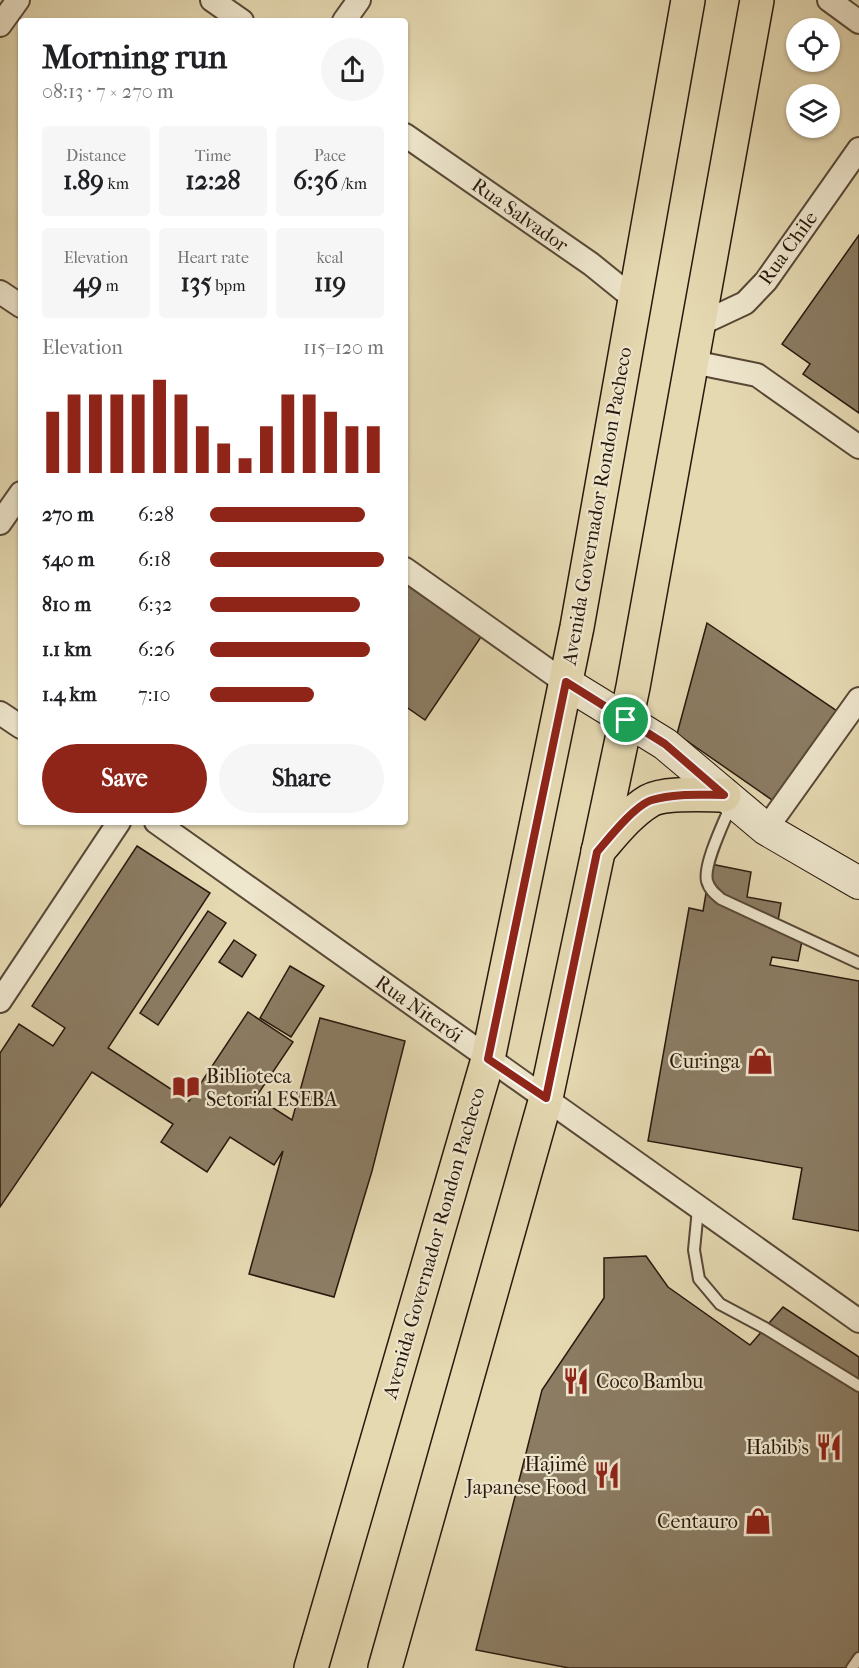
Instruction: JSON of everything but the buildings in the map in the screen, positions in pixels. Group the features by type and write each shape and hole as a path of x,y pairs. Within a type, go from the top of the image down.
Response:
{"main road":[{"name":"Avenida Governador Rondon Pacheco","path":"311,1668 488,1059 566,682 688,0"},
{"path":"385,1668 546,1098 626,720 693,362 757,0"},
{"path":"566,682 665,744 766,829 859,883"},
{"path":"597,852 619,826 650,800 685,795 728,799"}],"street":[{"path":"0,25 18,0"},
{"path":"212,0 238,18"},
{"path":"346,18 359,0"},
{"path":"829,0 859,22"},
{"name":"Rua Salvador","path":"408,137 591,264 633,298"},
{"name":"Rua Chile","path":"698,325 745,303 765,281 859,149"},
{"path":"0,292 18,304"},
{"path":"693,362 757,375 859,447"},
{"path":"0,523 18,497"},
{"path":"408,571 566,682"},
{"path":"766,829 859,699"},
{"path":"0,713 18,725"},
{"path":"0,1001 117,825"},
{"name":"Rua Niterói","path":"160,825 546,1098 698,1209 859,1321"}],"lane":[{"path":"728,799 707,870 707,881 712,891 721,899 859,963"},
{"path":"698,1209 694,1250 699,1280 720,1304 765,1328 859,1386"},
{"path":"852,1668 859,1658"}],"place":[{"name":"Curinga","path":"760,1061"},
{"name":"Biblioteca Setorial ESEBA","path":"186,1087"},
{"name":"Coco Bambu","path":"576,1381"},
{"name":"Habib's","path":"829,1447"},
{"name":"Hajimê Japanese Food","path":"607,1475"},
{"name":"Centauro","path":"758,1521"}],"route":[{"path":"566,682 626,720 665,744 724,795 685,795 650,800 619,826 597,852 546,1098 488,1059 566,682"}]}
